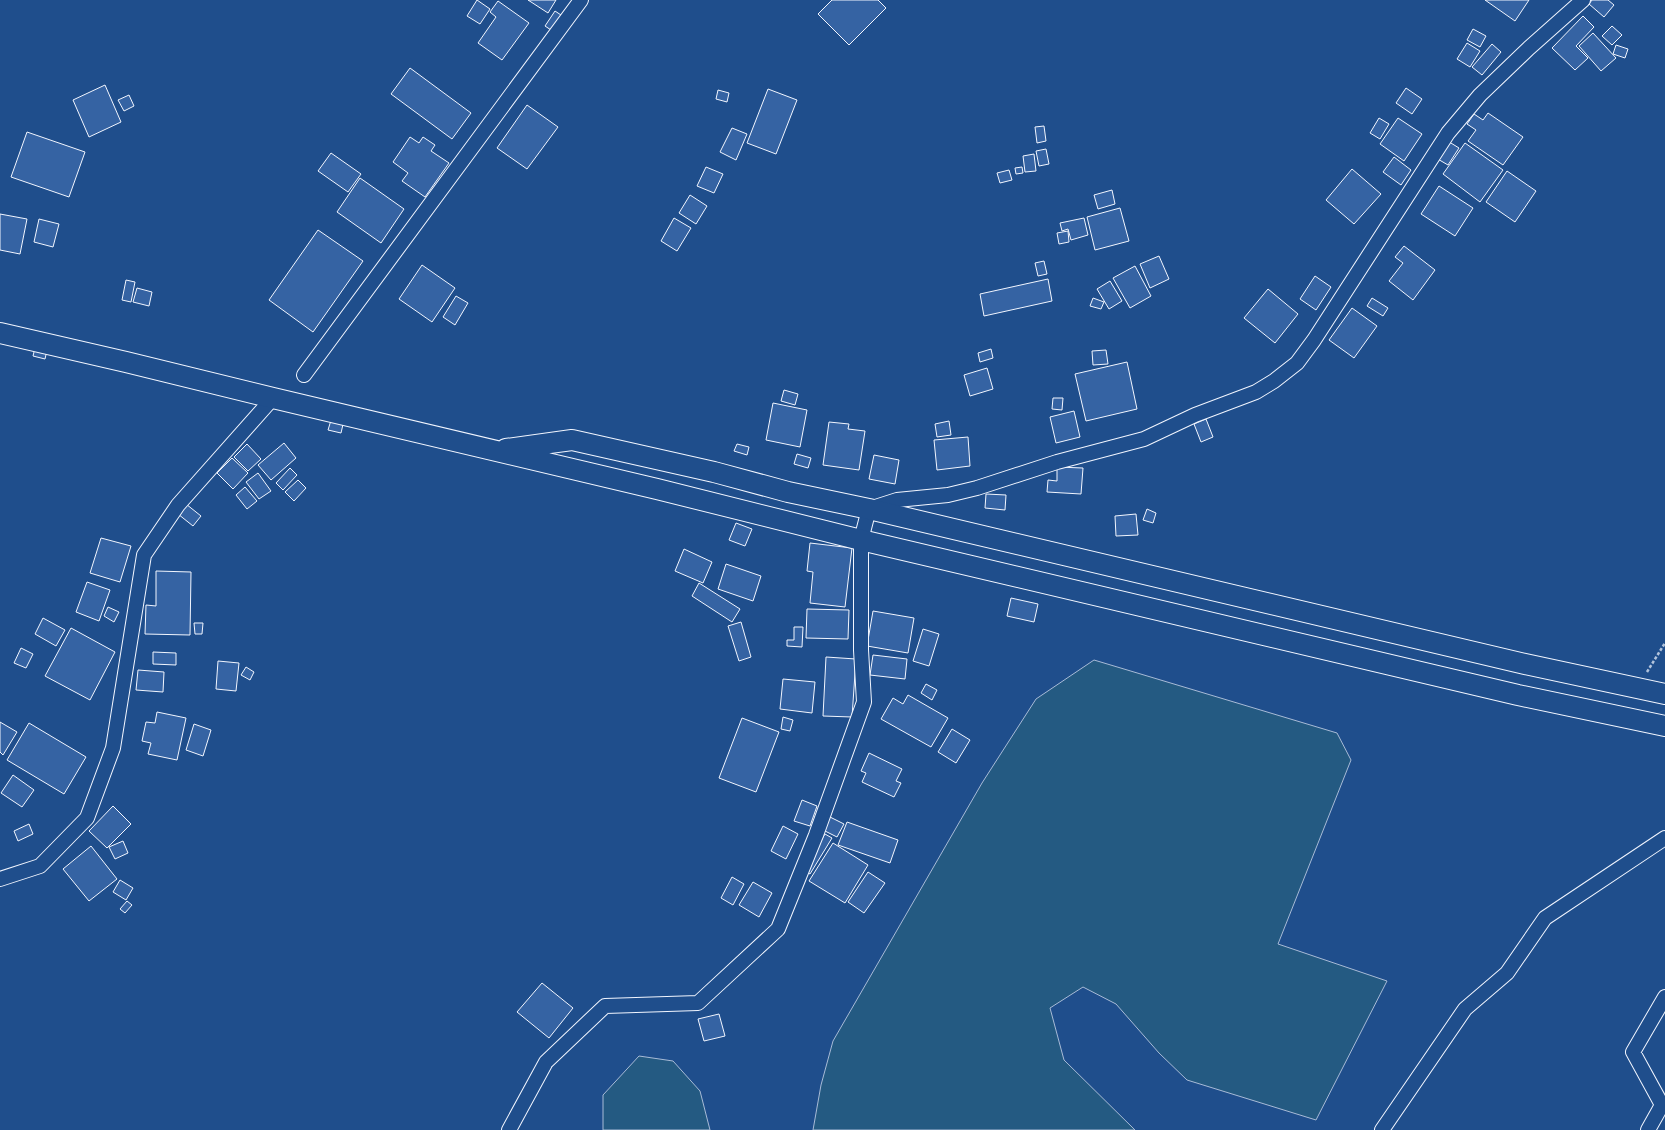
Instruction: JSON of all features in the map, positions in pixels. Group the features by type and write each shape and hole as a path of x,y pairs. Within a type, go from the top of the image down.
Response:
{"main road":[{"path":"0,333 126,362 861,540 1518,695 1665,726"},
{"path":"494,451 572,440 714,472 788,492 869,509 1471,651 1665,694"}],"street":[{"path":"304,375 581,0"},
{"path":"509,1130 546,1062 605,1006 698,1003 778,929 816,835 864,702 861,650 861,540 869,509 897,500 948,495 977,488 1058,462 1144,440 1195,415 1256,392 1274,381 1297,363 1314,340 1448,133 1480,95 1529,48 1583,0"},
{"path":"0,879 40,866 87,818 113,748 144,556 178,505 273,398"},
{"path":"1382,1130 1465,1008 1507,973 1545,918 1665,838"},
{"path":"1648,1130 1662,1105 1633,1052 1665,997"}],"path":[{"path":"1637,688 1665,643"}],"shaded area":[{"path":"1094,660 1337,733 1351,760 1278,944 1387,981 1316,1120 1187,1080 1159,1053 1116,1004 1083,987 1050,1008 1064,1060 1135,1130 813,1130 821,1085 833,1041 982,783 1036,699"},
{"path":"639,1056 673,1061 700,1091 710,1130 603,1130 603,1095"}],"building":[{"path":"477,0 490,9 480,24 467,16"},
{"path":"528,0 556,0 548,13"},
{"path":"832,0 878,0 886,8 849,45 818,14"},
{"path":"1485,0 1529,0 1515,21"},
{"path":"1592,0 1608,0 1614,5 1604,17 1589,4"},
{"path":"498,1 529,23 502,60 478,43 496,17 490,12"},
{"path":"555,11 564,17 554,32 545,26"},
{"path":"1583,16 1594,27 1576,46 1588,58 1575,70 1552,48"},
{"path":"1612,26 1622,35 1612,45 1602,36"},
{"path":"1473,29 1486,36 1480,47 1467,40"},
{"path":"1593,33 1616,58 1601,71 1579,46"},
{"path":"1467,43 1480,51 1470,67 1457,59"},
{"path":"1492,44 1501,52 1482,75 1472,67"},
{"path":"1616,45 1628,49 1625,58 1613,54"},
{"path":"410,68 471,113 452,139 391,94"},
{"path":"105,85 121,122 89,137 73,100"},
{"path":"1406,88 1422,99 1412,114 1396,103"},
{"path":"768,89 797,100 776,154 747,143"},
{"path":"718,90 729,93 727,102 716,99"},
{"path":"129,95 134,106 124,111 118,100"},
{"path":"527,105 558,127 527,169 497,148"},
{"path":"1488,113 1523,137 1503,165 1468,141 1476,130 1467,124 1474,114 1483,120"},
{"path":"1379,118 1389,124 1380,139 1370,133"},
{"path":"1398,118 1422,134 1404,161 1380,144"},
{"path":"1044,126 1046,141 1037,143 1035,127"},
{"path":"732,128 747,134 736,160 720,152"},
{"path":"27,132 85,152 69,197 11,177"},
{"path":"410,137 419,143 423,137 435,145 431,151 449,163 425,197 402,181 408,173 393,162"},
{"path":"1446,140 1459,148 1448,165 1436,158"},
{"path":"1465,143 1503,170 1480,202 1443,174"},
{"path":"1046,149 1049,164 1039,166 1036,151"},
{"path":"331,153 361,174 348,192 318,171"},
{"path":"1034,154 1036,171 1025,172 1023,156"},
{"path":"1394,157 1411,170 1401,185 1383,172"},
{"path":"706,167 723,174 714,193 697,186"},
{"path":"1022,167 1023,173 1016,174 1015,168"},
{"path":"1352,169 1381,194 1354,224 1326,200"},
{"path":"1009,170 1012,180 1000,183 997,173"},
{"path":"1507,171 1536,191 1515,222 1486,202"},
{"path":"360,178 404,209 381,243 337,212"},
{"path":"1439,186 1473,208 1455,236 1421,214"},
{"path":"1112,190 1115,204 1098,209 1094,195"},
{"path":"690,195 707,206 696,224 679,213"},
{"path":"1120,208 1129,241 1095,250 1087,217"},
{"path":"0,214 27,219 20,254 0,250"},
{"path":"674,218 691,228 677,251 661,241"},
{"path":"1084,218 1088,235 1071,240 1068,229 1062,231 1060,223"},
{"path":"39,219 59,224 53,247 34,242"},
{"path":"318,230 363,261 313,332 269,300"},
{"path":"1068,231 1069,242 1059,244 1057,233"},
{"path":"1404,246 1435,270 1413,300 1389,281 1403,263 1395,257"},
{"path":"1159,256 1169,279 1150,288 1140,264"},
{"path":"1044,261 1047,274 1038,276 1035,263"},
{"path":"422,265 455,288 432,322 399,299"},
{"path":"1135,266 1151,296 1130,308 1113,278"},
{"path":"1315,276 1331,287 1316,310 1300,299"},
{"path":"1048,279 1052,301 984,316 980,294"},
{"path":"126,280 135,282 131,302 122,300"},
{"path":"1110,281 1122,301 1109,309 1097,289"},
{"path":"137,288 152,292 149,306 133,302"},
{"path":"1268,289 1298,314 1275,343 1244,318"},
{"path":"456,296 468,303 455,325 443,317"},
{"path":"1093,298 1104,302 1101,309 1090,306"},
{"path":"1372,298 1388,308 1383,316 1367,306"},
{"path":"1352,308 1377,326 1354,358 1329,340"},
{"path":"36,344 48,346 45,359 33,356"},
{"path":"991,349 993,358 980,362 978,353"},
{"path":"1106,350 1108,364 1093,365 1092,351"},
{"path":"1127,362 1137,409 1086,421 1075,374"},
{"path":"987,368 993,389 970,396 964,375"},
{"path":"784,390 798,394 795,405 781,401"},
{"path":"1053,398 1063,398 1062,410 1052,409"},
{"path":"773,403 807,410 800,447 766,440"},
{"path":"1074,411 1080,437 1056,443 1050,417"},
{"path":"332,417 344,420 341,433 328,430"},
{"path":"1206,419 1213,437 1201,442 1194,424"},
{"path":"949,421 951,435 937,437 935,424"},
{"path":"829,422 849,424 848,429 865,431 859,470 823,465"},
{"path":"968,437 970,466 937,470 934,440"},
{"path":"284,443 296,458 271,480 258,465"},
{"path":"247,444 261,459 248,471 234,457"},
{"path":"737,444 749,447 747,455 734,451"},
{"path":"797,454 811,458 808,468 794,464"},
{"path":"874,455 899,460 895,484 869,479"},
{"path":"232,458 248,473 233,489 217,473"},
{"path":"1057,467 1083,468 1081,494 1047,492 1048,480 1057,481"},
{"path":"290,468 297,475 283,490 276,483"},
{"path":"258,473 271,491 259,499 246,482"},
{"path":"298,480 306,488 294,501 285,492"},
{"path":"245,487 257,501 247,509 236,495"},
{"path":"986,494 1006,495 1005,510 985,508"},
{"path":"186,504 201,516 193,526 178,514"},
{"path":"1147,509 1156,513 1153,523 1143,520"},
{"path":"1136,514 1138,535 1116,536 1115,516"},
{"path":"736,523 752,529 745,546 729,540"},
{"path":"101,538 131,546 120,582 90,573"},
{"path":"810,543 852,548 845,607 810,603 813,572 807,571"},
{"path":"684,549 712,562 703,583 675,571"},
{"path":"726,564 761,576 753,601 718,589"},
{"path":"156,571 191,572 190,635 145,634 146,605 156,606"},
{"path":"87,582 110,590 99,621 76,612"},
{"path":"699,583 740,609 732,622 692,596"},
{"path":"1011,598 1038,604 1034,622 1007,616"},
{"path":"108,607 119,612 114,622 104,616"},
{"path":"807,609 849,610 848,639 806,638"},
{"path":"873,611 914,618 908,653 867,646"},
{"path":"43,618 65,630 56,646 35,634"},
{"path":"741,622 751,657 739,661 728,626"},
{"path":"194,623 203,623 202,634 195,634"},
{"path":"794,627 803,627 802,647 787,646 787,640 794,640"},
{"path":"71,628 115,652 90,700 45,676"},
{"path":"923,629 939,634 929,666 913,661"},
{"path":"21,648 33,654 26,668 14,663"},
{"path":"153,652 176,653 176,665 153,664"},
{"path":"873,655 907,659 905,679 870,675"},
{"path":"826,657 856,659 852,717 823,716"},
{"path":"218,661 239,663 236,691 216,689"},
{"path":"246,667 254,672 250,680 241,675"},
{"path":"138,670 164,672 163,692 136,690"},
{"path":"783,679 815,682 812,713 780,709"},
{"path":"926,684 937,690 932,700 921,693"},
{"path":"908,695 948,718 931,747 881,719 893,698 903,704"},
{"path":"157,712 186,718 177,760 148,754 151,743 142,741 146,722 155,723"},
{"path":"783,717 793,720 790,731 781,729"},
{"path":"742,718 779,732 756,792 719,778"},
{"path":"0,722 17,732 3,755 0,752"},
{"path":"29,723 86,757 64,794 7,760"},
{"path":"194,724 211,730 203,756 186,750"},
{"path":"952,729 970,740 956,763 938,752"},
{"path":"869,753 902,769 896,781 901,783 894,797 862,782 866,773 861,771"},
{"path":"13,775 34,790 22,807 1,793"},
{"path":"802,800 817,806 810,826 794,821"},
{"path":"113,806 131,824 107,848 89,831"},
{"path":"828,816 844,824 837,837 821,829"},
{"path":"847,822 898,840 890,863 838,845"},
{"path":"29,824 33,834 18,841 14,831"},
{"path":"783,826 798,834 786,859 771,851"},
{"path":"825,834 832,838 810,874 803,870"},
{"path":"123,841 128,853 115,859 109,847"},
{"path":"833,843 868,865 845,903 809,881"},
{"path":"91,846 117,879 89,901 63,869"},
{"path":"868,872 885,883 864,913 848,902"},
{"path":"732,877 744,884 733,905 721,898"},
{"path":"120,880 133,888 126,900 113,892"},
{"path":"753,882 772,893 759,917 739,905"},
{"path":"127,901 132,905 125,913 120,909"},
{"path":"542,983 573,1008 549,1038 517,1012"},
{"path":"719,1014 725,1036 704,1041 698,1019"}]}
